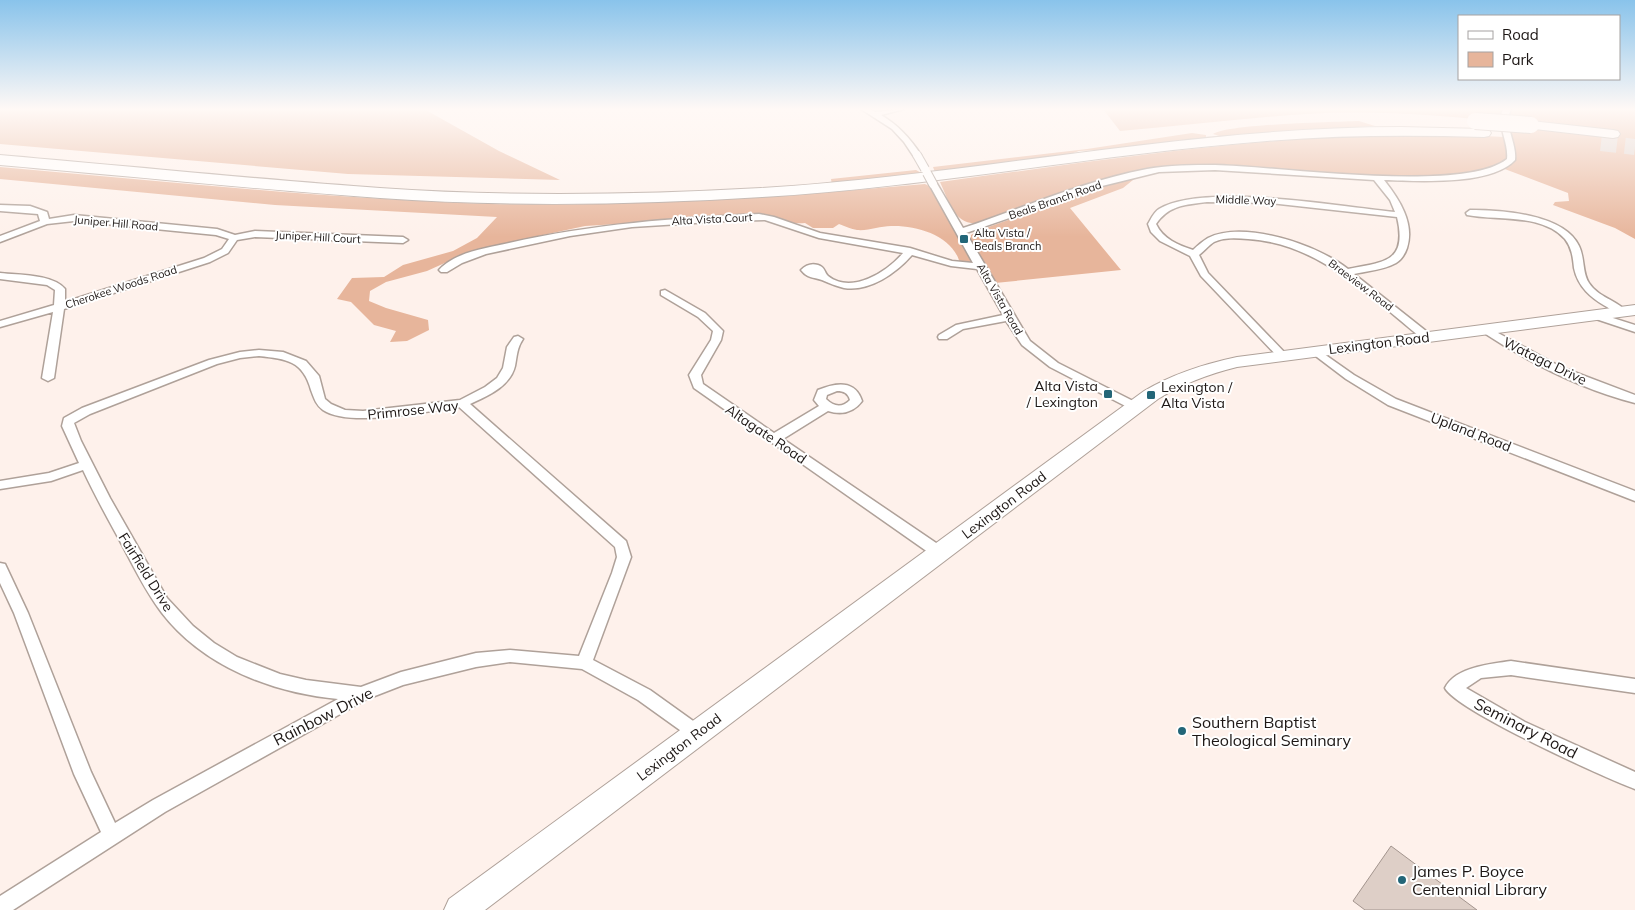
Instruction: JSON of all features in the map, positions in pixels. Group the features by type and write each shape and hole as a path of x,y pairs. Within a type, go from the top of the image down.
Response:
{"highway":[{"path":"49,151 126,161 379,182 473,185 665,184 812,174"},
{"path":"832,172 1014,151"},
{"path":"0,160 382,193 599,199 759,193 886,182 1128,151"}],"main road":[{"name":"Lexington Road","path":"460,910 1135,407 1168,385 1211,368 1284,356 1628,310"}],"street":[{"name":"Alta Vista Road","path":"915,151 1009,317 1026,342 1043,358 1066,372 1135,407"},
{"name":"Beals Branch Road","path":"960,232 1116,179 1158,170 1208,169 1377,178 1455,176 1485,173 1502,168 1509,163 1511,151"},
{"path":"1347,272 1387,263 1396,258 1400,253 1404,230 1401,215 1395,201 1377,178"},
{"name":"Middle Way","path":"1194,254 1170,243 1158,234 1152,224 1156,215 1169,208 1186,203 1223,199 1280,201 1401,215"},
{"path":"0,208 40,211 44,215 46,222"},
{"path":"1470,213 1514,215 1543,224 1562,233 1574,246 1585,284 1594,294 1628,310"},
{"name":"Alta Vista Court","path":"444,270 457,261 481,253 579,230 624,225 758,217 771,218 805,232 830,238 910,251 958,266 980,266"},
{"name":"Juniper Hill Road","path":"0,239 46,222 74,218 217,232 234,238"},
{"name":"Juniper Hill Court","path":"234,238 255,234 403,240"},
{"name":"Braeview Road","path":"1194,254 1205,244 1217,238 1248,235 1296,245 1318,254 1347,272 1427,337"},
{"name":"Cherokee Woods Road","path":"0,324 59,308 207,260 230,247 234,238"},
{"path":"823,277 844,284 867,282 899,263 910,251"},
{"path":"1194,254 1204,274 1284,356"},
{"path":"0,276 49,282 56,285 61,292 48,378"},
{"name":"Altagate Road","path":"665,294 705,319 715,326 718,331 716,340 695,375 698,386 940,553"},
{"path":"1594,315 1635,329"},
{"path":"943,337 960,327 1009,317"},
{"name":"Wataga Drive","path":"1485,329 1520,351 1560,372 1635,399"},
{"path":"462,403 489,390 500,381 509,366 511,347 518,339"},
{"name":"Upland Road","path":"1318,352 1350,377 1392,402 1635,496"},
{"name":"Primrose Way","path":"68,421 86,411 213,362 240,355 259,353 283,355 302,363 313,376 320,400 327,407 343,414 363,415 462,403 621,545 624,557 584,663"},
{"path":"773,438 826,407"},
{"name":"Fairfield Drive","path":"68,421 68,426 85,465 145,574 167,608 195,637 215,653 251,672 280,682 334,692 361,694"},
{"path":"0,484 51,477 85,465"},
{"path":"0,568 21,613 83,774 112,836"},
{"name":"Rainbow Drive","path":"0,907 112,836 238,761 361,694 401,679 476,660 510,656 584,663 644,695 697,733"},
{"name":"Seminary Road","path":"1635,686 1511,668 1478,672 1453,688 1476,704 1515,726 1635,781"}],"green space":[{"path":"87,151 500,151 560,180 348,174"},
{"path":"1078,151 1062,157 935,172 933,167"},
{"path":"1173,151 1635,151 1635,239 1615,228 1553,205 1555,202 1569,201 1568,193 1502,168 1446,175 1380,176 1259,170 1148,170 979,223 964,221 958,216 940,182"},
{"path":"0,167 308,194 431,202 546,205 708,200 925,184 929,186 973,262 960,264 956,254 942,239 923,230 901,226 857,230 839,224 833,228 813,228 805,223 789,222 765,215 585,226 458,257 427,271 386,282 370,291 369,301 428,320 429,330 407,341 390,342 396,331 374,325 351,302 337,299 352,278 384,277 403,265 453,251 477,238 497,217 275,205 0,179"},
{"path":"916,170 923,174 832,185 831,179"},
{"path":"1138,176 1123,188 1070,208 1121,270 995,283 971,242 971,235 980,230 1092,190"}],"building":[{"name":"James P. Boyce Centennial Library","path":"1391,846 1477,910 1365,910 1353,901"}],"place":[{"name":"Alta Vista / Beals Branch","path":"964,239"},
{"name":"Alta Vista / Lexington","path":"1108,394"},
{"name":"Lexington / Alta Vista","path":"1151,395"},
{"name":"Southern Baptist Theological Seminary","path":"1182,731"},
{"name":"James P. Boyce Centennial Library","path":"1402,880"}]}
